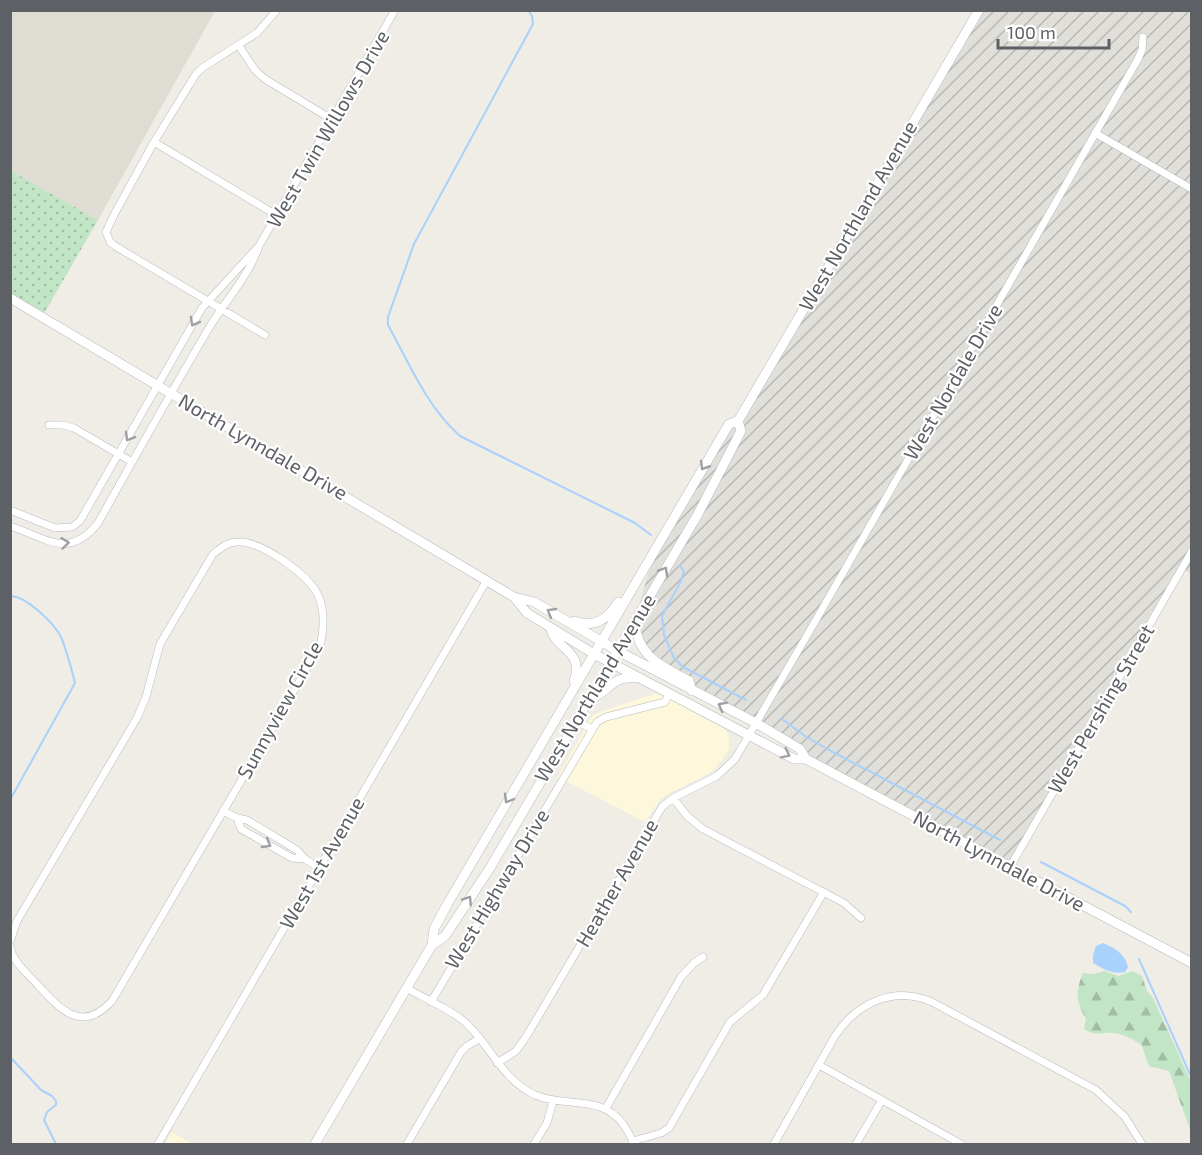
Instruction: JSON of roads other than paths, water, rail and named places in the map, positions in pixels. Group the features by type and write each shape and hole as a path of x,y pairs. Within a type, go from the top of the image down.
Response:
{"main road":[{"name":"West Northland Avenue","path":"315,1144 432,945 434,929 443,911 729,424 738,421 979,10"},
{"name":"North Lynndale Drive","path":"10,298 514,597 534,602 618,651 756,723 800,749 806,759"},
{"name":"West Northland Avenue","path":"432,945 445,936 490,868 635,622 707,498 741,431 738,421"},
{"path":"568,622 573,620 592,624 607,618 639,568 648,563"},
{"name":"North Lynndale Drive","path":"514,597 527,613 610,663 794,759 806,759 1191,963"},
{"path":"635,622 636,636 642,648 658,662 689,681 692,691"},
{"path":"550,627 552,635 576,661 577,673 570,695"},
{"path":"590,699 598,696 618,679 640,679"}],"street":[{"path":"265,335 115,246 110,242 106,232 154,142 196,74 257,33 277,10"},
{"name":"West Twin Willows Drive","path":"91,531 220,309 255,258 259,246 395,10"},
{"name":"West Nordale Drive","path":"756,723 1138,59 1142,50 1143,37"},
{"path":"239,46 255,70 265,79 333,120"},
{"path":"1095,133 1191,189"},
{"path":"154,142 278,216"},
{"name":"West Twin Willows Drive","path":"80,521 207,302 259,246"},
{"path":"49,425 74,428 132,462"},
{"path":"10,510 55,528 72,527 80,521 91,531 81,540 57,544 46,542 10,526"},
{"name":"Sunnyview Circle","path":"240,541 264,550 309,581 318,594 322,634 315,657 224,811 117,994 101,1011 81,1017 63,1011 12,955 10,943 17,921 137,718 146,697 160,644 213,554 222,546 240,541"},
{"name":"West Pershing Street","path":"1010,867 1191,551"},
{"name":"West 1st Avenue","path":"158,1144 487,580"},
{"name":"West Highway Drive","path":"431,1002 597,722 606,717 664,702 669,694"},
{"path":"576,721 592,729"},
{"name":"Heather Avenue","path":"497,1063 516,1051 526,1037 662,807 673,798 707,782 725,769 735,759 756,723"},
{"path":"673,798 694,824 844,903 861,918"},
{"path":"224,811 247,820 297,850 305,860 319,868"},
{"path":"406,988 464,1021 510,1078 526,1090 553,1101 593,1104 606,1108 620,1120 633,1143 669,1128 729,1022 763,994 824,892"},
{"path":"606,1108 681,976 704,957"},
{"path":"10,969 18,963"},
{"path":"774,1144 842,1026 865,1005 883,998 901,996 918,997 932,1002 1096,1090 1125,1117 1142,1144"},
{"path":"406,1144 461,1052 479,1038"},
{"path":"819,1065 961,1144"},
{"path":"856,1144 882,1100"},
{"path":"534,1144 547,1123 553,1101"}],"water":[{"path":"1103,943 1122,955 1128,967 1125,972 1113,972 1093,963 1096,946"}],"waterway":[{"path":"528,10 533,24 414,244 388,317 388,325 428,398 460,436 635,523 651,535"},
{"path":"680,565 684,572 681,581 662,616 664,635 674,658 683,667 746,700"},
{"path":"10,596 24,600 31,605 57,631 65,648 75,683 10,800"},
{"path":"782,719 831,751 1000,840"},
{"path":"1041,862 1125,906 1131,912"},
{"path":"1139,959 1192,1079"},
{"path":"10,1057 41,1090 56,1101 56,1105 47,1112 44,1120 56,1144"}]}
